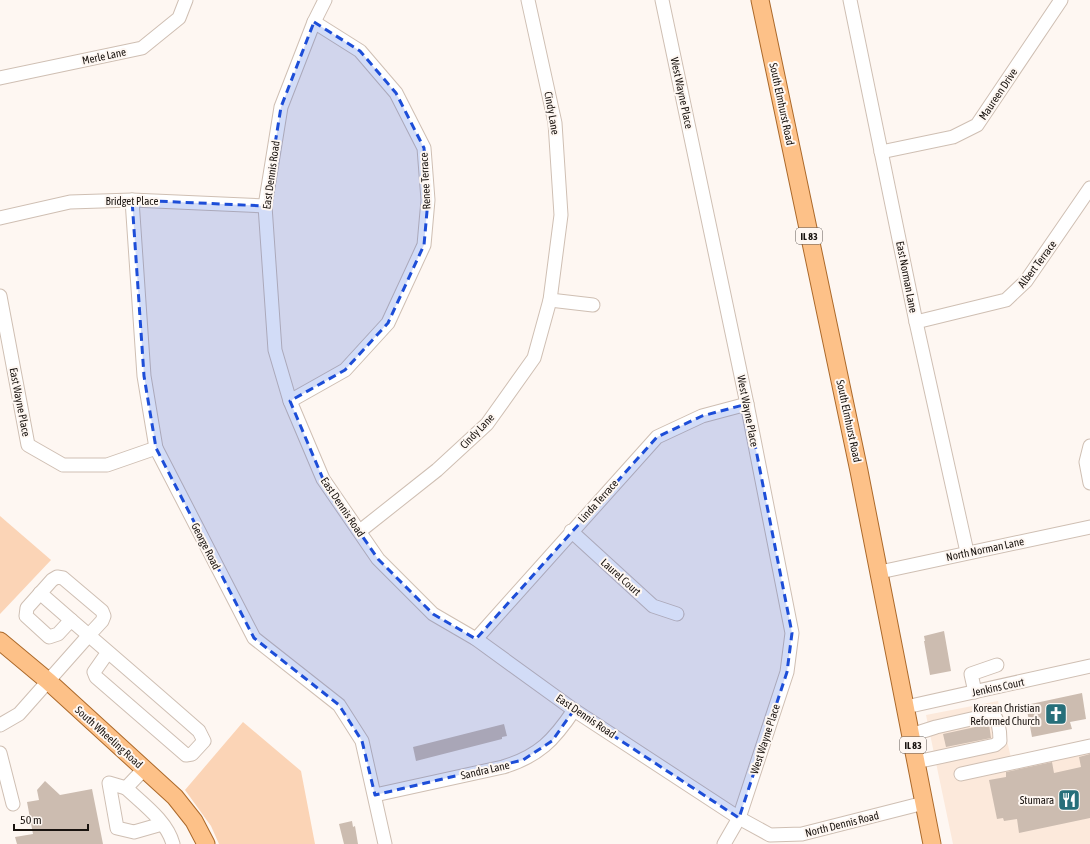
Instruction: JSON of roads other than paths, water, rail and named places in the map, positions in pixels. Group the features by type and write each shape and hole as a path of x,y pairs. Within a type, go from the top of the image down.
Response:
{"main road":[{"name":"South Elmhurst Road","path":"760,0 880,572 932,844"},
{"name":"South Wheeling Road","path":"0,640 48,681 175,797 194,821 206,844"}],"street":[{"name":"Merle Lane","path":"0,78 142,48 179,18 186,0"},
{"name":"East Dennis Road","path":"325,0 314,22 281,107 265,206 275,350 290,401 323,479 378,559 433,614 476,639 574,710 739,818"},
{"name":"Cindy Lane","path":"360,531 437,470 487,424 534,358 550,300 561,215 555,123 528,0"},
{"name":"West Wayne Place","path":"662,0 747,404 792,633 786,672 739,818 724,844"},
{"name":"East Norman Lane","path":"850,0 916,322 968,552"},
{"name":"Maureen Drive","path":"881,152 953,137 977,125 1061,0"},
{"name":"Renee Terrace","path":"290,401 345,370 388,323 424,245 428,200 424,148 396,93 360,50 314,22"},
{"name":"Albert Terrace","path":"916,322 1006,300 1026,281 1090,188"},
{"name":"Bridget Place","path":"0,218 70,202 132,200 265,206"},
{"name":"George Road","path":"132,200 144,376 156,448 254,638 339,705 362,741 385,844"},
{"name":"East Wayne Place","path":"0,296 28,445 63,465 107,465 156,448"},
{"path":"550,300 593,305"},
{"name":"Linda Terrace","path":"476,639 571,531 657,437 702,416 747,404"},
{"path":"1090,446 1086,462 1090,483"},
{"name":"North Norman Lane","path":"880,572 1090,527"},
{"name":"Laurel Court","path":"571,531 653,606 677,614"},
{"path":"0,725 19,714 102,621 104,616 98,607 63,578 57,577 52,580 27,608 26,616 28,620 49,637 58,634 71,620"},
{"path":"40,593 89,635 202,734 204,741 195,753 186,755 96,678 94,672 108,652"},
{"path":"975,692 971,674 997,665"},
{"name":"Jenkins Court","path":"906,707 1090,666"},
{"name":"Sandra Lane","path":"375,795 503,767 523,760 552,741 574,710"},
{"path":"911,735 936,727 993,714 997,718 1000,733 1000,741 995,745 916,762"},
{"path":"961,774 1090,746"},
{"path":"0,753 13,804"},
{"path":"126,788 144,769"},
{"path":"162,824 134,832 117,828 109,783 126,788 162,824 171,837 173,844"},
{"name":"North Dennis Road","path":"739,818 770,835 802,834 924,803"}],"place":[{"name":"Korean Christian Reformed Church","path":"1056,714"},
{"name":"Stumara","path":"1069,800"}]}
